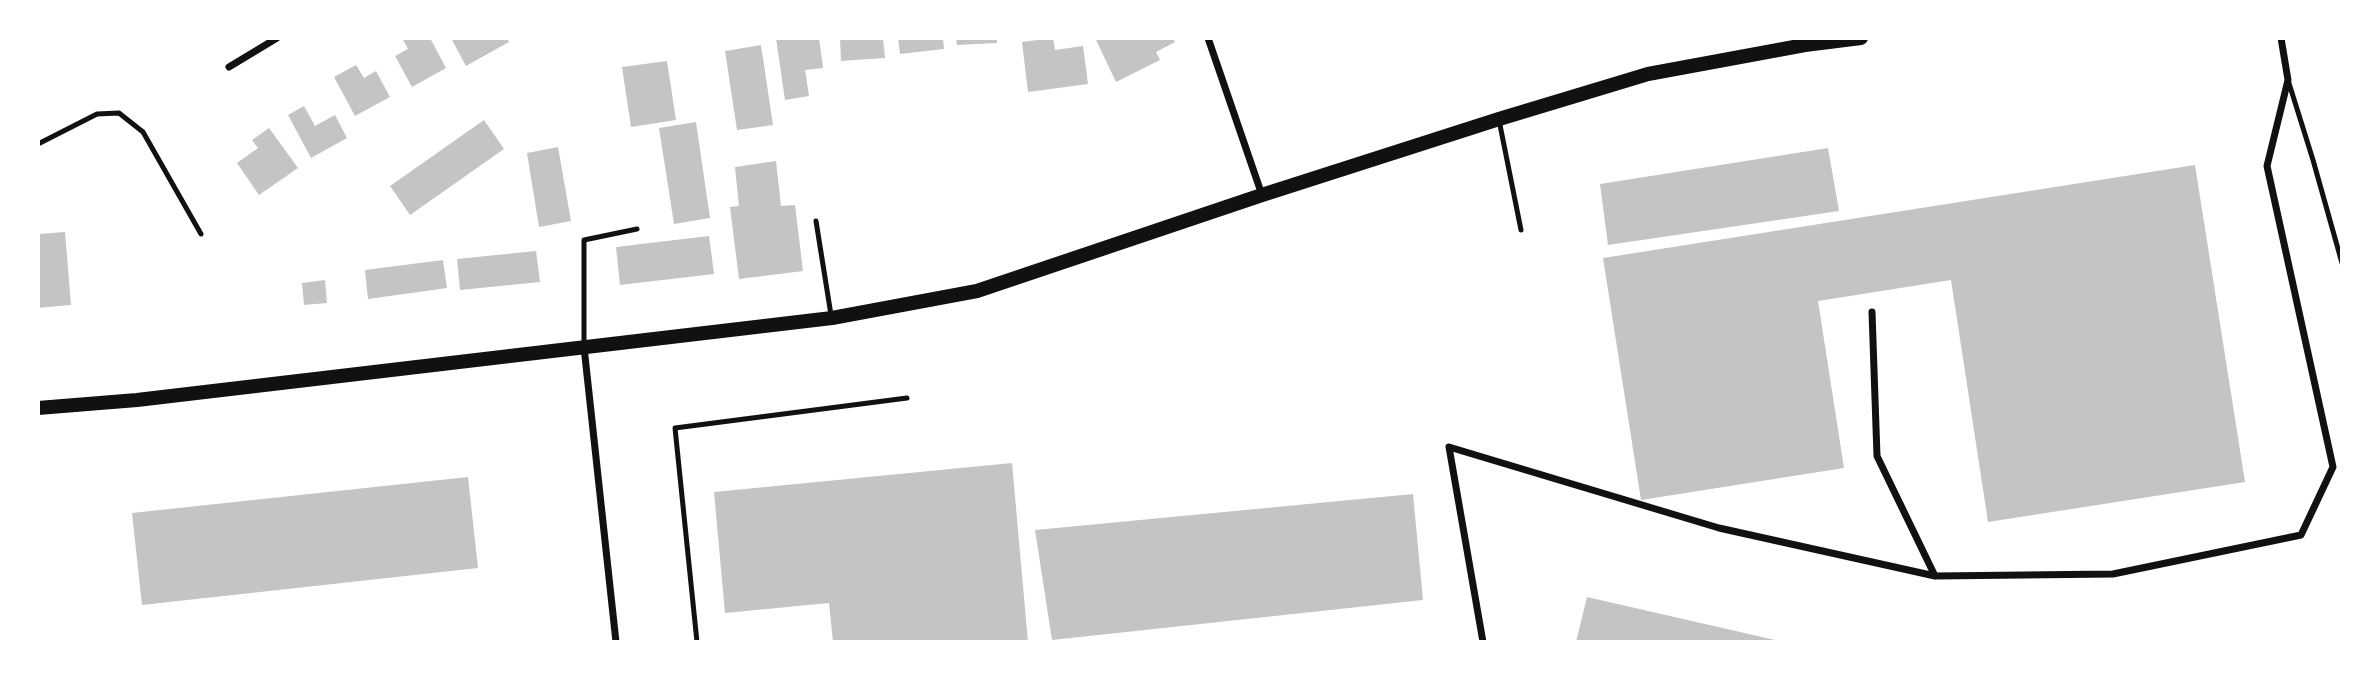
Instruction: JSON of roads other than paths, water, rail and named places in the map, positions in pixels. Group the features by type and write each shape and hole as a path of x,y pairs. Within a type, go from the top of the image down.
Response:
{"main road":[{"path":"38,408 137,400 832,318 977,291 1262,195 1648,74 1805,45 1861,38"}],"street":[{"path":"229,68 277,38"},
{"path":"1208,38 1262,195"},
{"path":"1483,642 1450,447 1719,528 1935,576 2113,574 2301,535 2333,467 2267,166 2288,80 2281,38"},
{"path":"1872,312 1877,456 1935,576"},
{"path":"584,347 616,642"}],"lane":[{"path":"2288,80 2314,160 2342,264"},
{"path":"38,145 97,114 119,113 143,132 201,234"},
{"path":"1499,119 1521,230"},
{"path":"816,221 832,318"},
{"path":"584,347 584,240 637,229"},
{"path":"697,642 675,428 906,398"}]}
